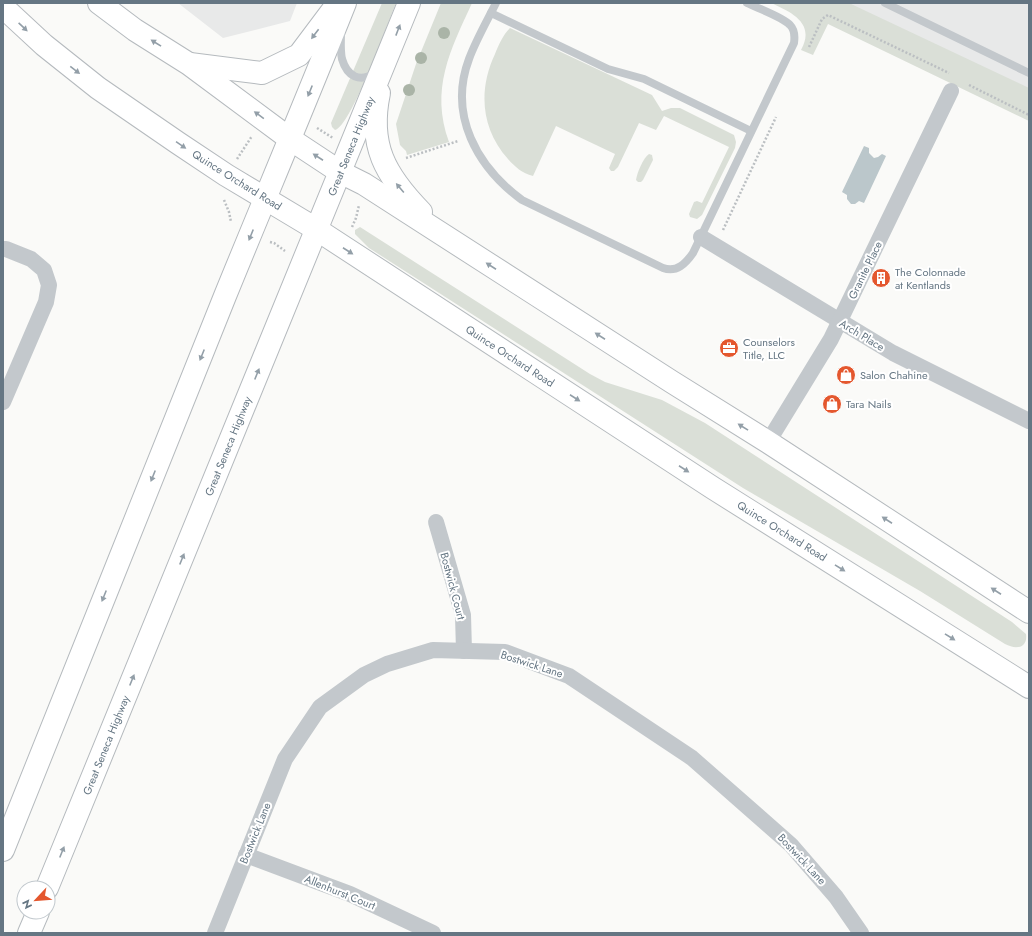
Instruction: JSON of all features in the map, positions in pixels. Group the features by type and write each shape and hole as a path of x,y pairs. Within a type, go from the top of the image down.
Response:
{"main road":[{"path":"99,3 135,30 189,64 290,139 340,172 364,184 768,442 1029,612"},
{"path":"189,64 262,73 299,55 338,3"},
{"path":"3,850 115,569 346,3"},
{"name":"Great Seneca Highway","path":"50,880 409,3"},
{"name":"Quince Orchard Road","path":"3,7 44,45 98,88 214,167 316,229 719,492 1029,687"},
{"path":"388,56 379,95 376,121 378,145 383,162 392,178 414,205 446,237"},
{"path":"29,933 35,920"}],"street":[{"name":"Granite Place","path":"768,442 840,322 951,91"},
{"name":"Arch Place","path":"701,236 840,322 905,360 1029,421"},
{"path":"3,249 31,259 44,270 49,285 46,302 3,402"},
{"name":"Bostwick Court","path":"436,522 463,615 464,650"},
{"name":"Bostwick Lane","path":"215,933 285,759 320,707 364,675 387,664 433,650 464,650 505,652 569,676 692,758 791,845 836,897 862,933"},
{"name":"Allenhurst Court","path":"246,855 350,894 433,933"}],"lane":[{"path":"346,3 341,30 340,46 344,65 349,72 353,76 365,78 376,71 388,56"},
{"path":"496,3 470,58 464,78 463,111 470,137 480,156 504,186 522,200 663,268 674,269 685,263 693,253 794,43 794,31 787,22 747,3"},
{"path":"885,3 1029,73"},
{"path":"491,13 608,69 644,79 751,131"}],"path":[{"path":"808,48 822,19 828,15 952,74"},
{"path":"967,84 1029,115"},
{"path":"721,235 778,112"},
{"path":"300,116 348,149"},
{"path":"402,159 470,137"},
{"path":"346,249 356,218 364,184"},
{"path":"250,237 274,243 302,264"}],"shaded area":[{"path":"178,3 297,3 290,21 223,38"},
{"path":"382,3 396,3 359,94 342,124 335,130 331,123"},
{"path":"441,3 472,3 450,54 442,87 441,105 449,142 407,155 406,151 400,145 396,124 416,64"},
{"path":"771,3 849,3 1029,88 1029,121 828,24 813,55 801,50 805,41 803,26 793,15"},
{"path":"834,3 1029,3 1029,95"},
{"path":"510,28 652,95 662,111 671,108 680,108 734,135 736,142 735,148 702,215 697,219 690,217 689,214 694,202 697,201 702,203 729,147 664,116 656,130 639,123 618,167 614,171 611,171 609,168 615,154 556,126 533,176 513,165 492,135 485,109 486,81 490,68 501,40"},
{"path":"864,146 869,148 869,153 874,158 882,154 886,156 864,203 859,201 855,204 851,204 847,199 847,195 842,192"},
{"path":"649,154 652,155 653,160 643,180 638,182 636,180 639,170"},
{"path":"360,227 590,374 605,382 662,400 705,423 1012,622 1026,634 1025,642 1023,645 1017,647 1005,644 920,591 743,488 369,248 355,234 355,230"}],"place":[{"name":"The Colonnade at Kentlands","path":"881,278"},
{"name":"Counselors Title, LLC","path":"729,348"},
{"name":"Salon Chahine","path":"846,375"},
{"name":"Tara Nails","path":"832,404"}]}
